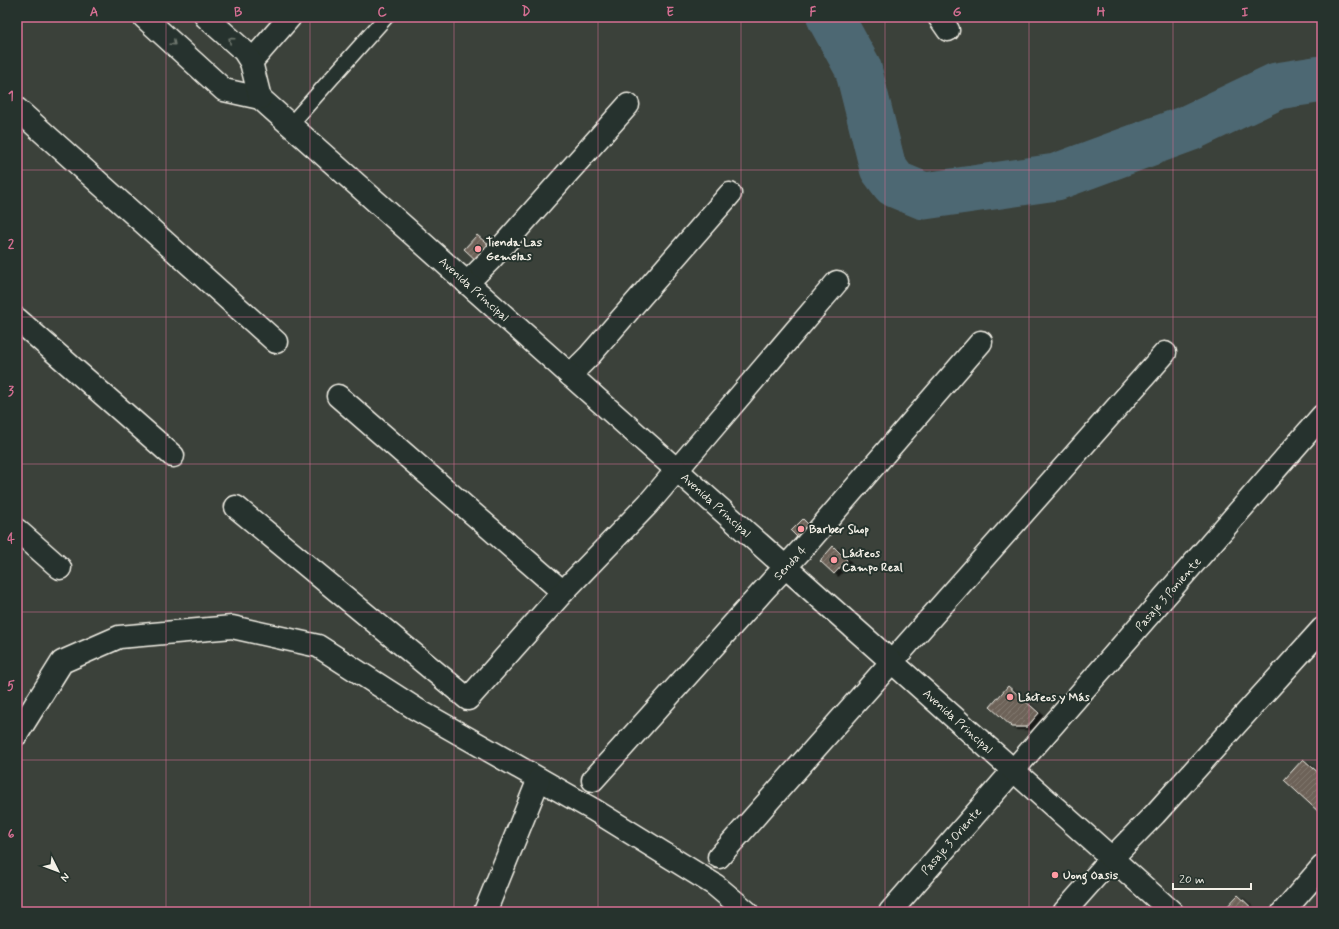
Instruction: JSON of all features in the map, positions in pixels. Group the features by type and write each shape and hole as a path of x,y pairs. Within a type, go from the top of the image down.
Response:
{"street":[{"name":"Avenida Principal","path":"144,17 224,90 260,98 1172,912"},
{"path":"206,17 244,51 251,62 260,98"},
{"path":"251,62 290,17"},
{"path":"467,283 490,260 628,105"},
{"path":"17,109 276,342"},
{"path":"570,375 590,356 730,194"},
{"path":"236,507 468,699 563,592 648,504 837,282"},
{"path":"17,319 173,456"},
{"name":"Senda 4","path":"593,780 786,568 981,342"},
{"path":"719,857 1165,353"},
{"path":"338,396 563,592"},
{"name":"Pasaje 3 Poniente","path":"1014,770 1322,416"},
{"path":"17,530 60,568"},
{"path":"17,734 62,662 119,637 232,627 318,646 416,709 594,810 708,881 747,912"},
{"path":"1064,912 1112,858 1155,814 1322,629"},
{"name":"Pasaje 3 Oriente","path":"890,912 1014,770"},
{"path":"485,912 538,779"},
{"path":"1283,912 1322,867"}],"lane":[{"path":"290,125 386,17"}],"building":[{"name":"Tienda Las Gemelas","path":"477,235 492,248 479,263 464,249"},
{"name":"Barber Shop","path":"803,519 811,527 799,539 791,531"},
{"name":"Lácteos Campo Real","path":"833,546 847,560 834,574 820,561"},
{"name":"Lácteos y Más","path":"1008,686 1039,713 1027,727 1012,727 990,707"},
{"path":"1303,759 1322,776 1322,815 1284,780"},
{"path":"1238,895 1256,912 1222,912"}],"waterway":[{"path":"830,17 858,68 883,168 895,184 924,196 1056,177 1189,128 1277,86 1322,79"}],"place":[{"name":"Tienda Las Gemelas","path":"478,249"},
{"name":"Barber Shop","path":"801,529"},
{"name":"Lácteos Campo Real","path":"834,560"},
{"name":"Lácteos y Más","path":"1010,697"},
{"name":"Uong Oasis","path":"1055,875"}]}
